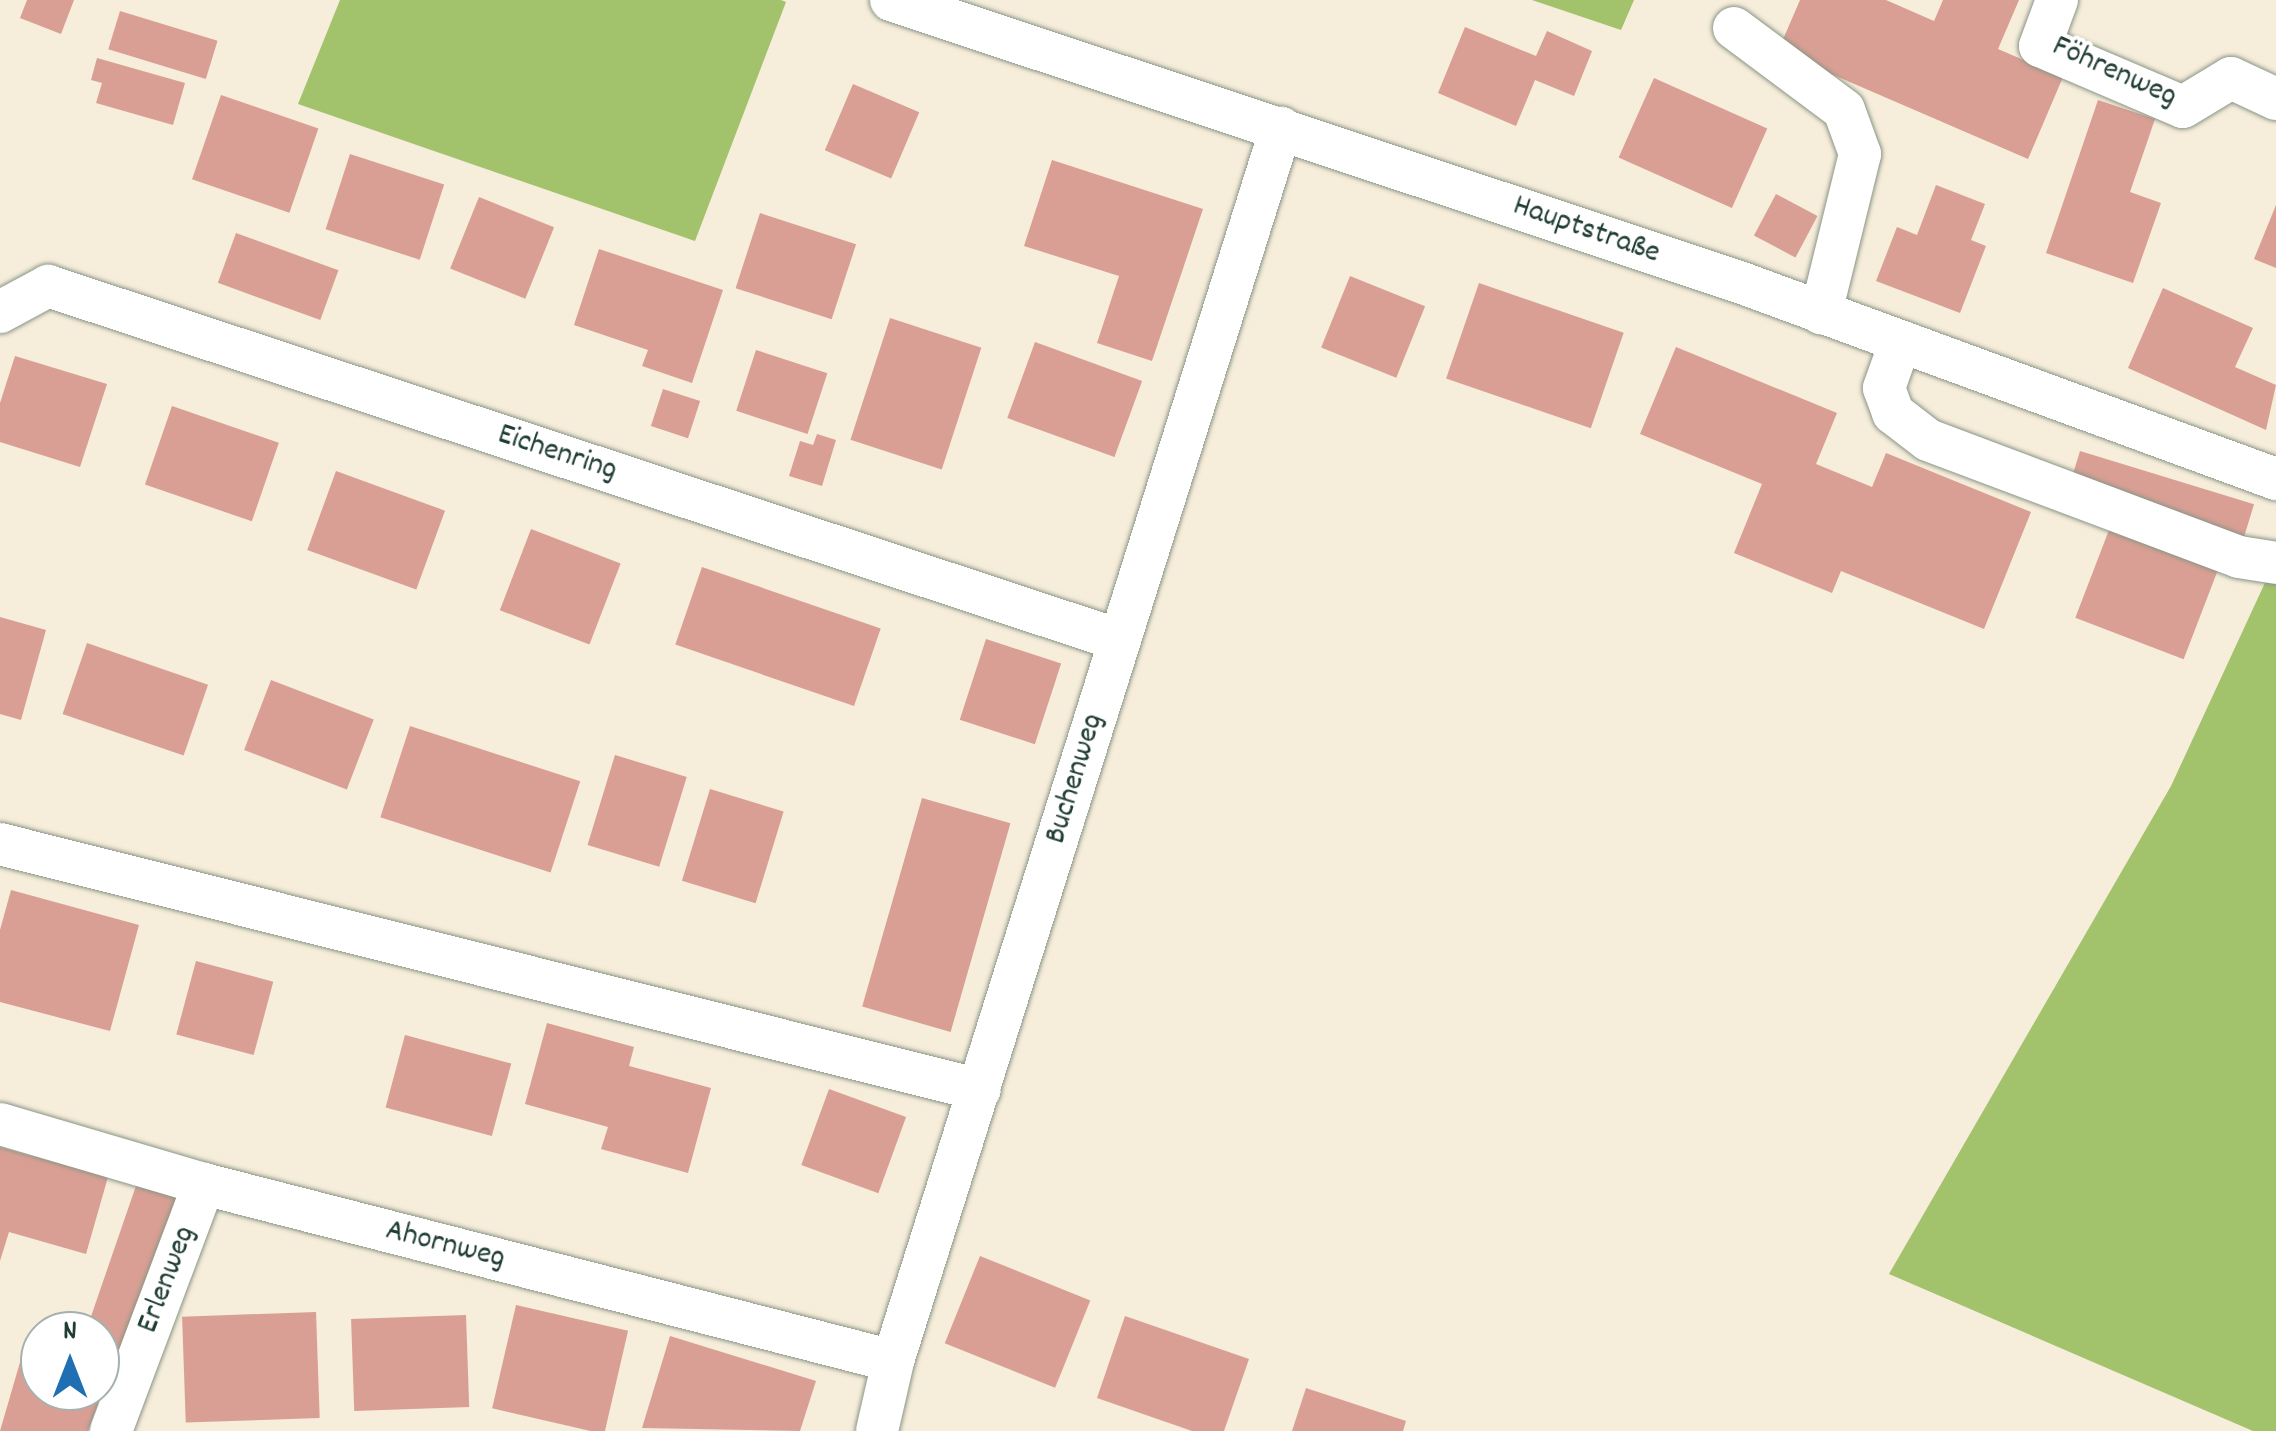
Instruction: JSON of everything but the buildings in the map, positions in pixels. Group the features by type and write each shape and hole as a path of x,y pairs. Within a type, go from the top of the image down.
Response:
{"street":[{"name":"Hauptstraße","path":"890,0 1281,128 1821,314 2276,479"},
{"name":"Föhrenweg","path":"2057,0 2040,46 2183,107 2231,78 2276,99"},
{"path":"1734,28 1844,110 1860,154 1821,314"},
{"name":"Buchenweg","path":"881,1430 893,1361 1281,128"},
{"name":"Eichenring","path":"0,312 48,286 1119,640"},
{"path":"1900,343 1884,388 1893,413 1928,440 2239,557 2276,563"},
{"path":"0,844 980,1090"},
{"name":"Ahornweg","path":"0,1124 204,1184 893,1361"},
{"name":"Erlenweg","path":"112,1431 204,1184"}],"green space":[{"path":"340,0 786,2 695,241 298,104"},
{"path":"1532,0 1634,0 1621,30"},
{"path":"2276,559 2276,1431 2253,1431 1889,1274 2171,786"}]}
